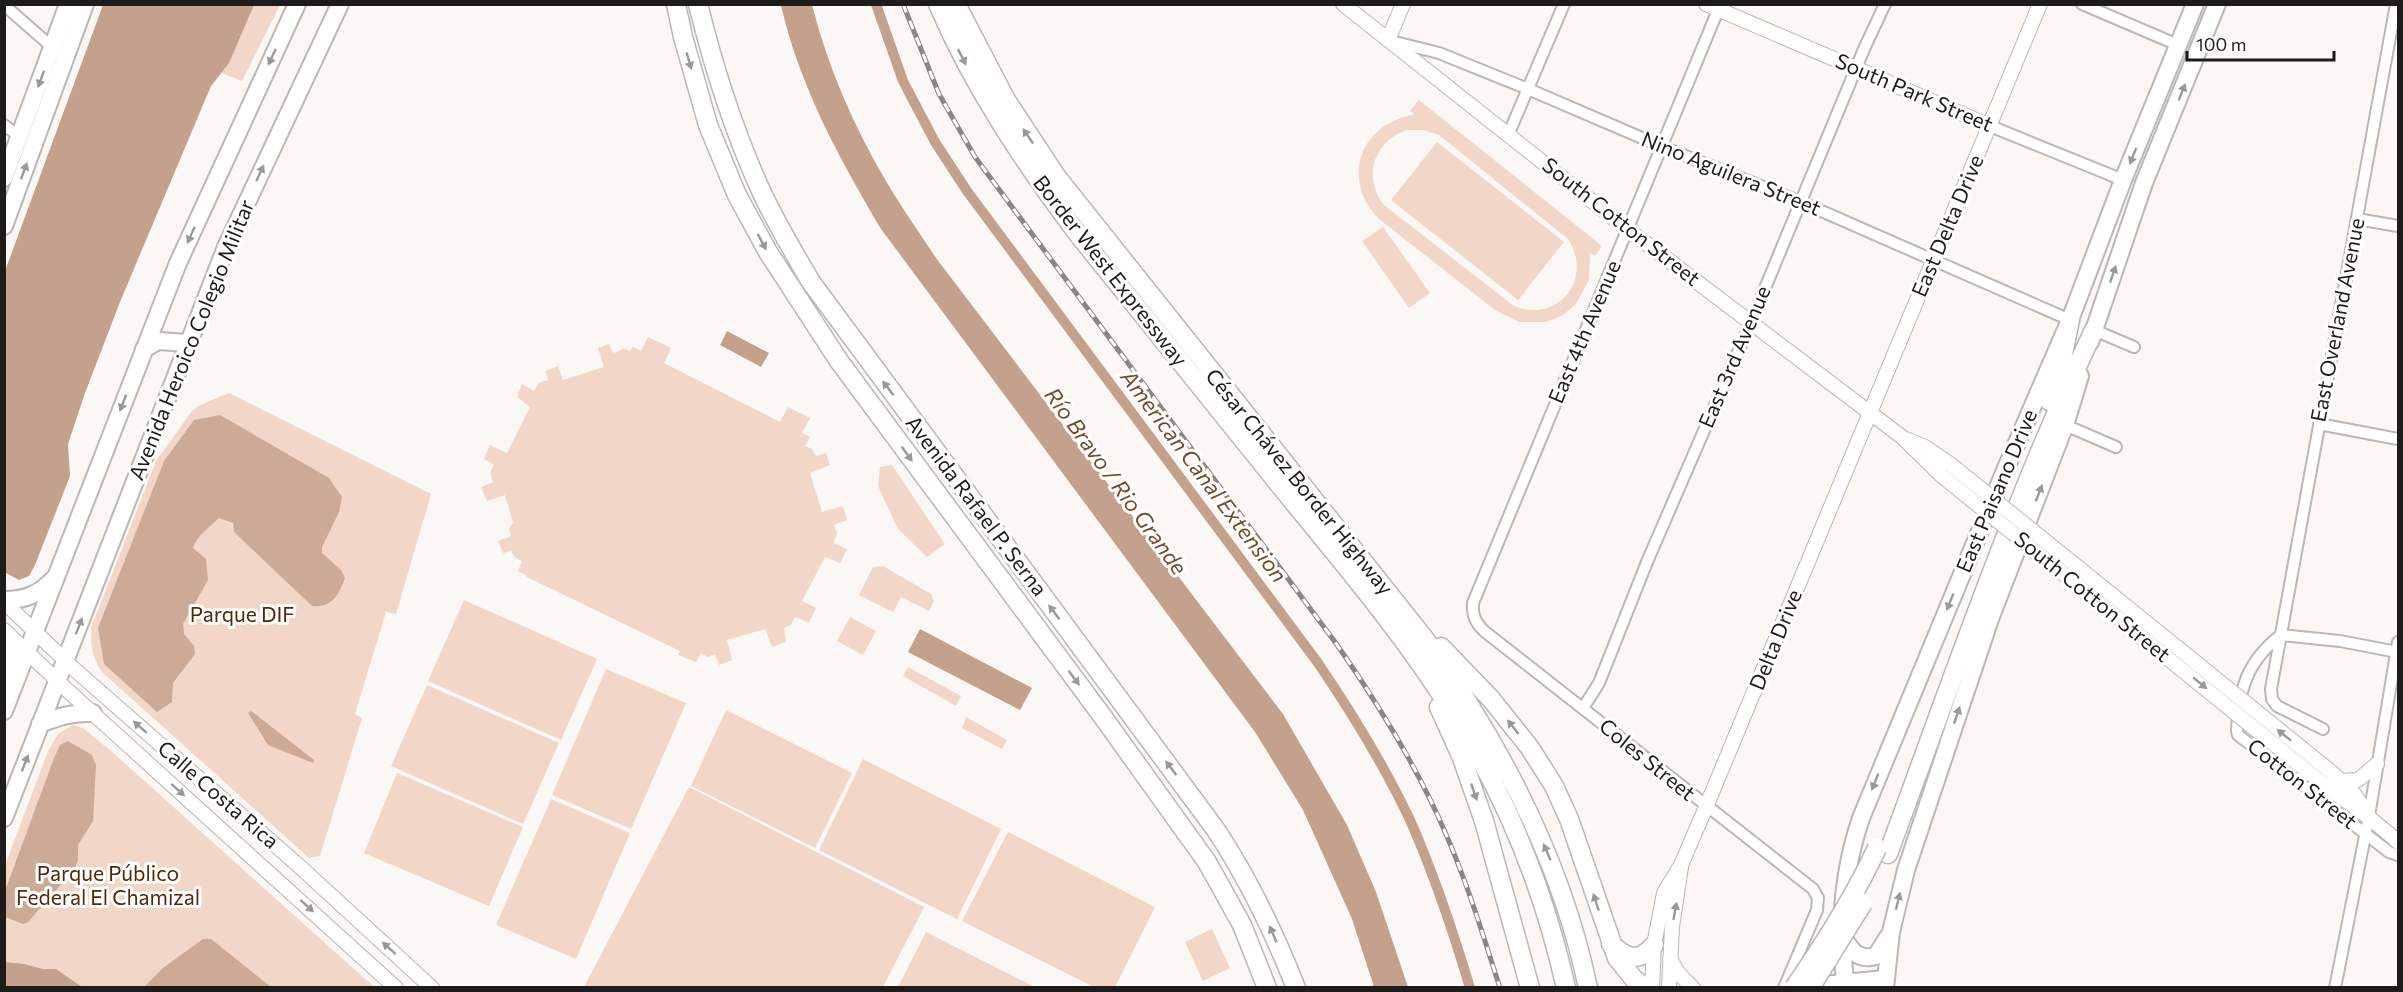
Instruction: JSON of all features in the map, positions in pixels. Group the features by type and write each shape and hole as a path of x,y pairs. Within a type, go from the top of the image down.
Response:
{"highway":[{"name":"Avenida Rafael P. Serna","path":"676,4 682,38 708,125 737,195 768,252 839,361 1103,717 1207,862 1242,925 1267,987"},
{"name":"Avenida Rafael P. Serna","path":"698,4 710,52 747,158 763,194 811,282 1216,830 1265,915 1296,987"},
{"name":"Border West Expressway","path":"938,4 967,66 1009,138 1038,181 1121,272"},
{"name":"César Chávez Border Highway","path":"957,4 986,64 1028,136 1121,272 1386,599 1446,668 1508,770 1549,857 1566,904 1588,987"},
{"path":"1882,851 1967,610 2053,390 2070,320"},
{"path":"1802,987 1862,881 1882,851 2069,382 2094,330"},
{"path":"1386,599 1462,758 1484,821 1530,987"},
{"path":"1386,599 1491,699 1530,748 1554,786 1569,819 1611,944 1625,969 1645,987"},
{"path":"1406,644 1452,710 1500,795 1538,890 1564,979"},
{"path":"1611,944 1627,957 1640,957 1654,945"}],"main road":[{"path":"6,172 68,4"},
{"path":"4,226 85,4"},
{"name":"Avenida Heroico Colegio Militar","path":"4,711 178,263 297,4"},
{"name":"Avenida Heroico Colegio Militar","path":"4,818 226,247 340,4"},
{"name":"South Cotton Street","path":"1343,4 1628,229 1870,414 1902,437 1924,447 1950,464 2233,701"},
{"path":"1388,40 1403,4"},
{"name":"East Delta Drive","path":"1870,414 2040,4"},
{"name":"East Paisano Drive","path":"1845,985 1841,935 1846,876 1861,818 2070,320 2123,180 2195,4"},
{"name":"East Paisano Drive","path":"1885,983 1891,932 1906,870 1967,685 2065,425 2094,330 2144,183 2217,4"},
{"name":"South Park Street","path":"1712,7 1990,126"},
{"path":"144,348 158,341 188,343"},
{"name":"Delta Drive","path":"1652,987 1654,945 1664,893 1681,865 1706,807 1870,414"},
{"name":"South Cotton Street","path":"1902,437 1942,476 2233,701"},
{"path":"4,601 21,600 37,595 58,575"},
{"name":"Calle Costa Rica","path":"4,601 65,659 432,987"},
{"name":"Calle Costa Rica","path":"4,630 396,987"},
{"path":"4,639 13,661 15,684"},
{"path":"2233,701 2326,777 2354,808 2369,816 2398,842"},
{"path":"40,724 76,712 93,713"},
{"path":"2326,777 2341,781 2358,780 2377,765"},
{"path":"2341,781 2360,800 2369,816"},
{"path":"264,867 279,849"},
{"name":"Delta Drive","path":"1669,987 1669,957 1681,865"},
{"path":"1841,935 1852,952 1859,957 1868,958 1876,956 1891,932"},
{"path":"1802,987 1829,970 1841,935"},
{"path":"1669,957 1678,974 1693,987"},
{"path":"1802,987 1885,983"}],"street":[{"path":"4,4 52,47"},
{"path":"1509,133 1564,4"},
{"name":"East 3rd Avenue","path":"1583,708 1599,683 1663,524 1751,322 1856,68 1886,4"},
{"path":"2082,4 2178,45"},
{"name":"East 4th Avenue","path":"1476,621 1473,603 1662,147 1712,7"},
{"name":"East Overland Avenue","path":"2323,729 2284,710 2272,699 2271,689 2397,10"},
{"name":"Nino Aguilera Street","path":"1388,40 1440,53 1528,88 1662,147 1801,202 2070,320"},
{"path":"4,125 20,137"},
{"name":"South Park Street","path":"1990,126 2123,180"},
{"path":"2357,219 2398,226"},
{"path":"2094,330 2134,347"},
{"path":"2319,424 2398,439"},
{"path":"2065,425 2115,447"},
{"name":"Coles Street","path":"1476,621 1484,631 1813,889 1818,898 1817,910 1784,987"},
{"path":"2281,635 2398,647 2369,816 2334,987"},
{"name":"Cotton Street","path":"2281,635 2271,643 2246,677 2238,706 2238,735 2389,852 2398,855"}],"green space":[{"path":"132,5 280,5 242,81 122,33"},
{"path":"1419,100 1602,246 1595,256 1590,253 1589,280 1576,304 1563,315 1546,322 1519,322 1495,310 1379,219 1367,204 1360,188 1359,171 1362,156 1369,142 1380,130 1395,120 1414,114 1410,111","holes":["1407,130 1423,130 1439,135 1568,239 1575,254 1577,269 1574,283 1557,303 1545,309 1530,310 1514,306 1384,205 1377,194 1374,183 1373,172 1379,151 1396,135"]},
{"path":"1437,142 1564,242 1518,300 1391,200"},
{"path":"1383,227 1430,293 1409,308 1362,241"},
{"path":"648,337 671,348 664,363 780,422 788,407 810,418 802,433 810,437 805,446 812,449 816,456 826,453 830,465 810,473 822,512 843,506 847,520 834,525 837,534 833,543 847,549 840,563 825,557 802,601 816,608 809,623 795,617 791,625 784,628 786,642 772,647 765,629 727,640 732,660 719,665 715,654 708,657 701,653 696,662 678,655 680,651 518,571 522,561 515,558 511,551 503,553 498,541 511,536 509,528 513,523 505,495 487,501 481,487 493,482 490,473 494,465 484,459 490,445 507,453 530,407 517,397 522,384 534,391 539,383 548,380 545,371 558,366 563,380 604,367 598,348 609,344 613,353 624,349 630,351 633,347 641,351"},
{"name":"Parque DIF","path":"229,393 431,494 396,614 386,612 355,714 362,718 320,856 309,858 102,672 93,651 91,628 156,461 192,411 200,405"},
{"path":"892,465 945,544 927,557 898,529 878,486 880,467"},
{"path":"883,566 931,594 934,601 929,611 901,597 893,612 859,595 873,567"},
{"path":"464,600 597,659 561,740 428,681"},
{"path":"850,617 876,631 863,655 837,641"},
{"path":"908,667 961,696 956,706 903,676"},
{"path":"606,669 686,703 631,829 552,795"},
{"path":"427,685 559,743 523,824 391,766"},
{"path":"726,710 852,773 815,848 691,786"},
{"path":"966,717 1007,740 1002,749 962,728"},
{"name":"Parque Público Federal El Chamizal","path":"73,725 83,728 111,751 374,987 5,987 4,868 48,751 58,734"},
{"path":"863,759 1001,829 957,919 819,850"},
{"path":"397,773 523,827 489,906 364,853"},
{"path":"689,787 924,907 883,987 584,987"},
{"path":"551,799 630,833 576,959 496,925"},
{"path":"1008,832 1155,907 1115,987 1094,987 962,921"},
{"path":"1212,929 1230,968 1203,981 1185,942"},
{"path":"926,932 1035,987 898,987"}],"shaded area":[{"path":"103,5 254,5 229,63 211,86 120,302 68,444 70,476 35,565 29,576 19,580 4,572 5,271"},
{"path":"781,5 812,5 826,51 852,117 874,160 910,219 936,258 1283,714 1347,825 1376,892 1408,987 1374,987 1352,919 1303,810 1255,732 881,229 850,175 809,92 798,64"},
{"path":"727,331 769,353 761,367 720,345"},
{"path":"220,415 329,478 342,497 339,512 322,547 322,553 341,570 345,578 340,590 330,603 312,606 234,532 233,523 219,518 200,535 193,548 206,559 208,580 183,624 184,634 194,646 195,654 173,683 172,702 157,712 104,664 98,628 164,461 194,420"},
{"path":"920,629 1032,688 1020,710 908,652"},
{"path":"251,711 314,760 313,763 268,745 248,713"},
{"path":"68,741 92,755 96,765 93,821 78,845 78,860 74,870 28,922 23,924 5,917 5,891 54,758 60,745"},
{"path":"203,939 211,939 271,987 144,987 163,968"},
{"path":"4,962 56,969 82,987 5,987"}],"waterway":[{"name":"American Canal Extension","path":"876,4 903,81 935,142 967,191 1318,663 1367,740 1419,840 1443,903 1470,988"}],"railway":[{"path":"903,4 939,94 975,157 1335,642 1395,734 1434,807 1453,851 1500,988"}],"water label":[{"name":"Río Bravo / Rio Grande","path":"1116,481"}]}
